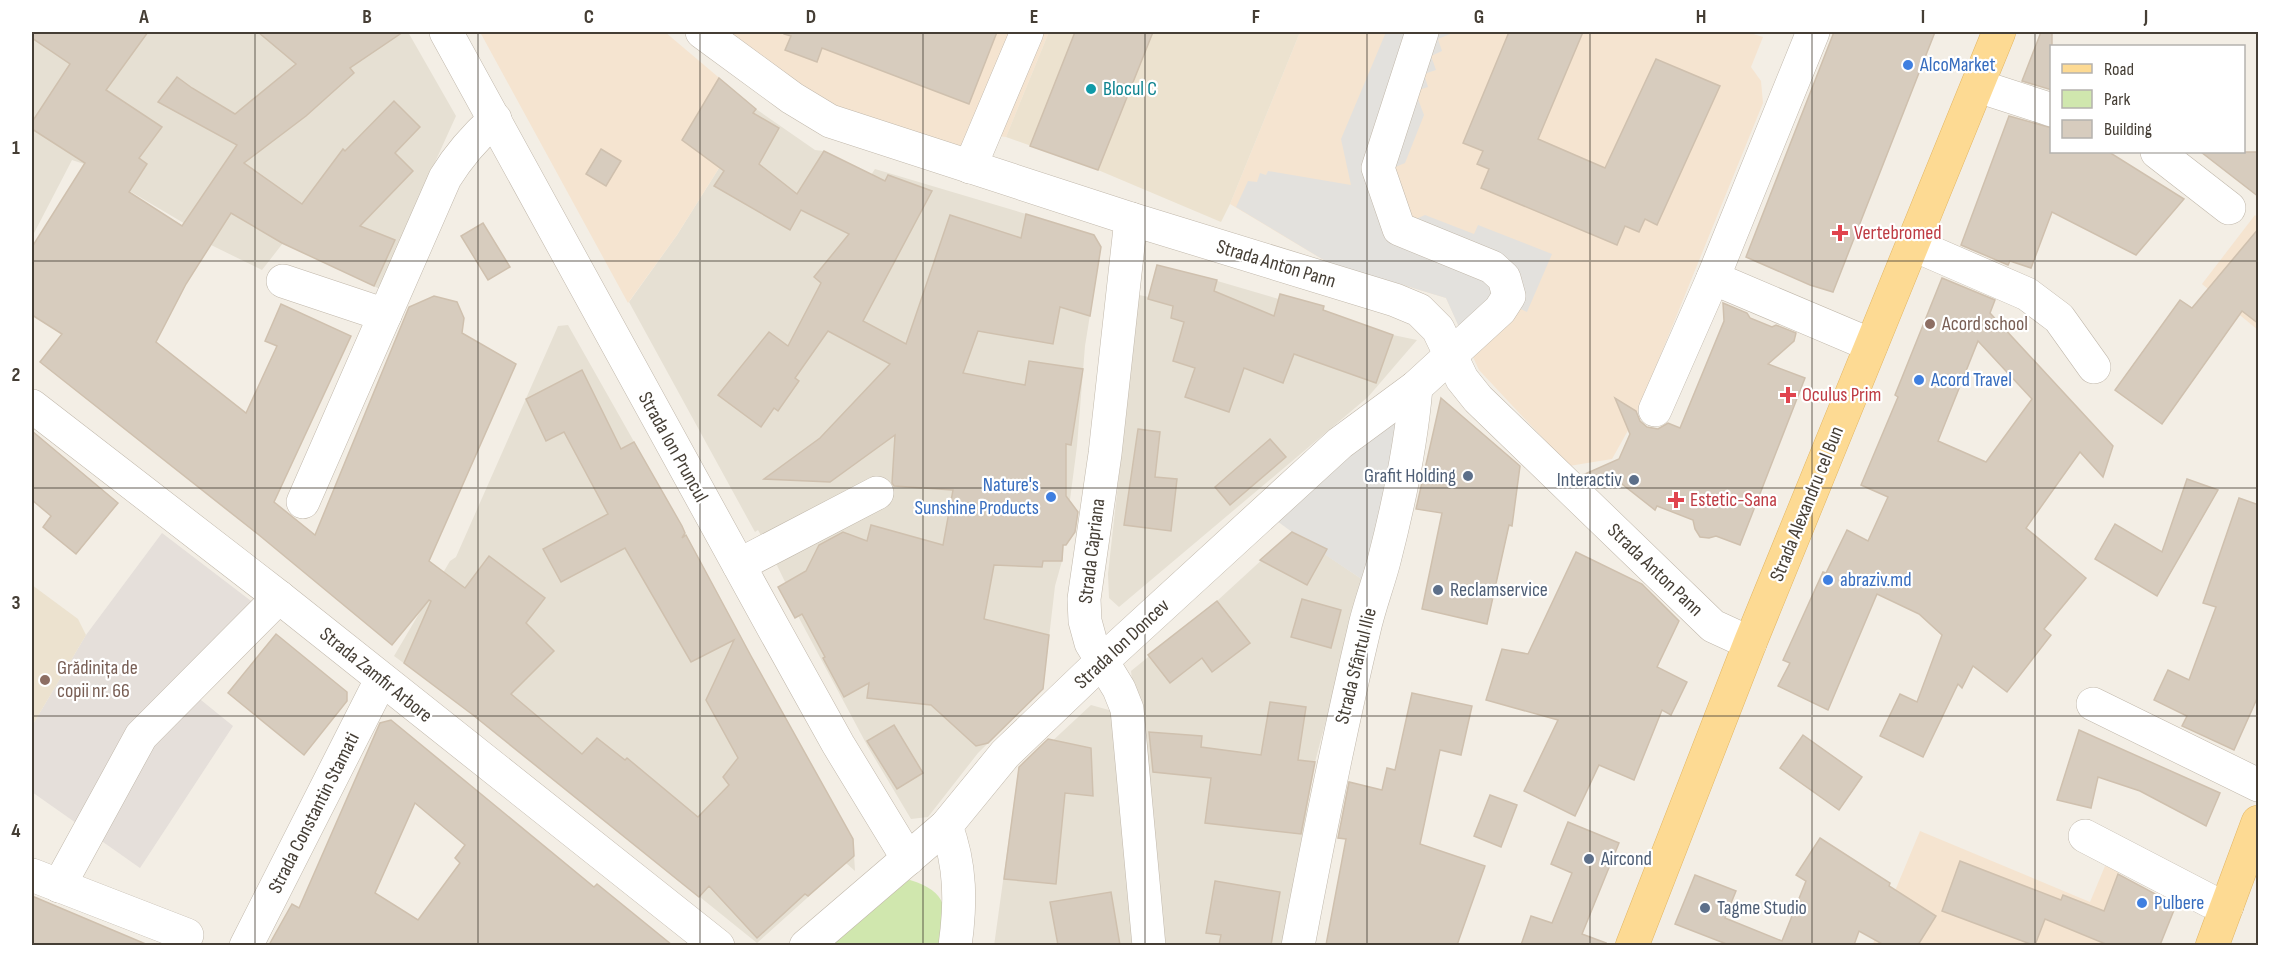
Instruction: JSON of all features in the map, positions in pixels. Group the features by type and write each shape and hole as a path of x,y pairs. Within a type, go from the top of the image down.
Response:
{"main road":[{"name":"Strada Alexandru cel Bun","path":"1632,945 1750,643 1999,32"},
{"path":"2212,945 2259,822"}],"street":[{"name":"Strada Ion Pruncul","path":"446,32 838,744 908,859"},
{"name":"Strada Anton Pann","path":"702,32 792,98 830,121 1419,310 1438,328 1462,379 1479,399 1713,626 1750,643"},
{"path":"970,167 1027,32"},
{"name":"Strada Ion Doncev","path":"806,945 946,826 1005,754 1101,662 1340,443 1416,387 1500,309 1509,296 1504,278 1492,267 1399,229 1378,168 1422,32"},
{"path":"1655,410 1713,278 1813,32"},
{"path":"1978,86 2050,109"},
{"path":"303,502 445,178 473,138 495,119"},
{"path":"2158,153 2229,208"},
{"name":"Strada Căpriana","path":"1131,219 1105,454 1084,599 1085,621 1090,643 1119,689 1127,709 1149,945"},
{"path":"1914,245 2027,294 2059,318 2094,367"},
{"path":"1713,278 1872,345"},
{"path":"283,281 385,315"},
{"name":"Strada Sfântul Ilie","path":"1298,945 1337,740 1367,614 1383,563 1402,483 1411,439 1416,387"},
{"name":"Strada Zamfir Arbore","path":"32,406 279,597 718,945"},
{"path":"739,565 877,493"},
{"path":"187,935 45,880 141,736 279,597"},
{"name":"Strada Constantin Stamati","path":"246,945 381,680"},
{"path":"2093,704 2259,785"},
{"path":"946,826 953,844 958,870 959,897 955,945"},
{"path":"2085,836 2210,901 2227,906"}],"shaded area":[{"path":"32,32 408,32 456,116 405,228 384,291 283,243 262,270 211,245 214,241 84,164 72,160 32,237"},
{"path":"480,32 665,32 756,109 677,235 628,303"},
{"path":"724,32 1049,32 1006,137 976,133 955,150 831,107"},
{"path":"1049,32 1300,32 1221,222 1098,170 1006,137"},
{"path":"1300,32 1747,32 1763,37 1751,67 1761,81 1763,103 1635,418 1612,459 1569,466 1479,370 1446,298 1327,262 1230,204"},
{"path":"1386,32 1449,32 1450,34 1438,39 1442,51 1431,56 1436,70 1424,74 1428,87 1415,91 1424,115 1405,163 1388,170 1409,222 1425,215 1474,234 1478,225 1552,254 1527,312 1516,307 1468,347 1446,298 1327,262 1236,207 1248,181 1257,182 1260,173 1266,175 1268,171 1351,185 1341,139"},
{"path":"756,109 815,150 823,151 871,175 875,169 1026,214 1101,247 1085,346 1077,446 1062,561 1055,586 1043,689 978,753 928,817 911,819 868,747 783,588 787,586 772,555 758,530 755,532 629,302 677,235"},
{"path":"2255,215 2258,218 2258,330 2202,284"},
{"path":"1157,265 1347,319 1393,335 1417,340 1368,397 1119,607 1109,598 1108,574 1139,295 1149,297"},
{"path":"568,325 680,523 751,658 853,839 855,871 846,863 757,943 468,710 394,656 450,561 456,557 558,326"},
{"path":"1394,422 1399,429 1363,580 1324,554 1326,549 1292,532 1277,521 1384,424"},
{"path":"1292,532 1363,580 1315,762 1284,945 1162,945 1131,671 1217,601"},
{"path":"162,533 255,604 180,683 233,726 140,868 32,792 32,726 86,635"},
{"name":"Grădinița de copii nr. 66","path":"32,585 78,619 86,635 32,726"},
{"path":"1091,705 1116,712 1138,945 994,946 1018,773"},
{"path":"1920,831 2090,902 2105,866 2119,871 2105,908 2165,932 2160,946 1872,946"}],"green space":[{"path":"910,880 932,890 943,904 947,945 825,946 898,883"}],"building":[{"path":"32,32 148,32 106,90 162,127 139,158 147,164 129,192 182,226 237,145 158,102 177,77 235,114 296,64 258,32 403,32 350,68 354,73 306,116 244,163 302,204 343,149 345,151 394,101 420,127 395,153 413,171 360,226 395,240 374,286 282,243 231,213 186,284 156,342 246,413 277,346 265,341 281,304 351,336 274,502 315,535 409,307 434,296 457,302 464,318 462,333 516,364 429,561 465,588 489,556 545,598 526,623 554,651 511,694 582,754 597,738 625,760 627,758 698,817 729,785 723,777 738,758 706,700 734,640 691,662 625,548 561,582 543,549 608,514 564,432 546,441 526,399 582,370 621,449 634,442 682,526 685,533 682,538 686,535 853,839 854,856 808,896 805,894 757,938 709,886 699,897 473,715 404,663 431,601 429,600 392,645 259,535 40,362 62,334 32,315 32,247 85,163 32,129 32,122 70,64 32,38"},
{"path":"784,32 997,32 969,104 822,48 817,62 785,50 791,36"},
{"name":"Blocul C","path":"1075,32 1153,32 1098,170 1030,146"},
{"path":"1509,32 1583,32 1538,139 1605,168 1656,59 1720,86 1657,225 1645,219 1639,232 1625,226 1617,245 1481,188 1489,169 1477,164 1483,151 1463,143"},
{"path":"1834,32 1935,32 1833,292 1810,285 1746,257"},
{"path":"2041,32 2052,32 2050,89 2022,81"},
{"path":"719,78 756,109 753,113 779,128 759,164 797,194 824,151 885,181 888,175 932,191 863,321 906,344 950,215 1021,238 1026,214 1094,235 1101,247 1090,316 1060,307 1053,344 978,331 963,373 1025,385 1029,361 1083,369 1071,445 1066,444 1066,496 1078,512 1075,532 1066,545 1063,545 1062,561 1043,561 1042,567 994,565 984,619 1049,635 1043,689 988,743 976,746 931,705 867,698 869,683 844,697 802,614 795,618 778,587 806,571 819,545 843,532 867,541 871,525 943,545 953,490 894,486 892,483 895,435 830,482 764,479 820,438 890,364 828,331 795,378 799,381 778,411 774,408 761,427 718,395 769,332 788,346 821,283 814,277 849,234 801,210 790,230 714,186 724,171 682,140"},
{"path":"2009,116 2050,127 2050,153 2111,153 2184,199 2136,255 2052,212 2031,268 2010,261 2008,265 1961,245"},
{"path":"601,149 621,161 606,186 586,174"},
{"path":"2259,152 2259,197 2202,153"},
{"path":"483,223 510,267 488,280 461,236"},
{"path":"2259,228 2259,324 2242,311 2162,424 2115,390 2180,300 2192,308"},
{"path":"1157,265 1217,280 1214,291 1274,316 1280,294 1324,306 1323,310 1393,335 1376,383 1294,354 1283,383 1244,368 1229,412 1185,397 1195,368 1173,361 1184,322 1171,318 1173,306 1148,299"},
{"path":"1942,278 1995,300 1990,313 2113,446 2103,477 2080,452 2026,528 2086,578 2044,629 2051,635 2007,692 1973,666 1962,688 1958,684 1923,757 1880,736 1900,694 1917,702 1942,635 1919,614 1877,594 1828,710 1778,686 1790,663 1783,660 1823,572 1826,573 1847,530 1868,541 1888,497 1861,485 1898,397 1895,395","holes":["1978,341 2032,399 1986,462 1938,441"]},
{"path":"1723,303 1747,313 1750,318 1796,333 1794,341 1768,364 1805,378 1740,545 1716,536 1700,537 1693,520 1657,506 1655,510 1618,481 1585,474 1619,459 1630,434 1615,398 1636,411 1640,421 1647,427 1658,429 1668,423 1680,428 1724,321"},
{"path":"1441,398 1520,466 1512,526 1509,525 1487,624 1422,609 1442,513 1416,509"},
{"path":"1138,429 1160,432 1155,477 1177,479 1171,531 1124,525"},
{"path":"32,431 118,503 76,554 43,527 51,516 32,500"},
{"path":"1270,439 1286,457 1230,505 1215,487"},
{"path":"2187,479 2218,490 2157,596 2095,559 2115,524 2162,552"},
{"path":"2239,498 2259,505 2259,694 2234,750 2182,726 2187,716 2154,700 2168,670 2189,680 2216,607 2203,603"},
{"path":"1292,532 1327,549 1307,585 1260,560"},
{"path":"1576,552 1642,584 1679,621 1657,667 1687,682 1671,715 1662,710 1634,780 1599,765 1575,816 1524,791 1558,720 1486,700 1502,649 1528,654"},
{"path":"1302,599 1341,610 1331,648 1291,637"},
{"path":"1217,601 1250,643 1212,672 1202,658 1170,683 1148,655"},
{"path":"276,634 347,692 347,701 304,755 228,693"},
{"path":"1412,693 1472,706 1461,755 1440,750 1420,844 1485,866 1457,945 1326,945 1346,839 1338,838 1349,782 1382,790 1387,768 1395,770"},
{"path":"1270,702 1306,707 1298,760 1315,762 1301,834 1205,823 1211,778 1153,772 1149,732 1202,736 1201,747 1261,755"},
{"path":"391,720 594,887 597,884 672,945 269,945 292,904 299,908 380,723","holes":["415,803 465,845 455,858 460,863 418,920 375,893"]},
{"path":"894,725 923,773 897,789 867,741"},
{"path":"2079,730 2220,793 2206,826 2140,791 2098,777 2091,808 2057,800"},
{"path":"1803,735 1862,777 1839,810 1780,768"},
{"path":"1048,739 1091,748 1093,796 1065,793 1056,884 1004,879 1019,767"},
{"path":"1490,795 1517,805 1501,847 1474,836"},
{"path":"1568,822 1619,843 1582,934 1606,943 1605,945 1521,945 1531,916 1552,923 1572,873 1551,864"},
{"path":"1820,838 1936,916 1918,945 1884,945 1859,931 1854,945 1729,945 1675,924 1695,875 1736,891 1725,918 1782,941 1806,881 1796,875"},
{"path":"1960,861 2061,900 2063,895 2104,911 2118,874 2176,905 2160,945 2108,945 2045,919 2035,945 2033,945 1942,911"},
{"path":"1215,881 1280,892 1271,945 1219,945 1221,935 1206,933"},
{"path":"1111,892 1120,945 1058,945 1050,902"},
{"path":"32,896 148,945 32,945"}],"place":[{"name":"AlcoMarket","path":"1908,65"},
{"name":"Blocul C","path":"1091,89"},
{"name":"Vertebromed","path":"1840,233"},
{"name":"Acord school","path":"1930,324"},
{"name":"Acord Travel","path":"1919,380"},
{"name":"Oculus Prim","path":"1788,395"},
{"name":"Grafit Holding","path":"1468,476"},
{"name":"Interactiv","path":"1634,480"},
{"name":"Nature's Sunshine Products","path":"1051,497"},
{"name":"Estetic-Sana","path":"1676,500"},
{"name":"abraziv.md","path":"1828,580"},
{"name":"Reclamservice","path":"1438,590"},
{"name":"Grădinița de copii nr. 66","path":"45,680"},
{"name":"Aircond","path":"1589,859"},
{"name":"Pulbere","path":"2142,903"},
{"name":"Tagme Studio","path":"1705,908"}]}
